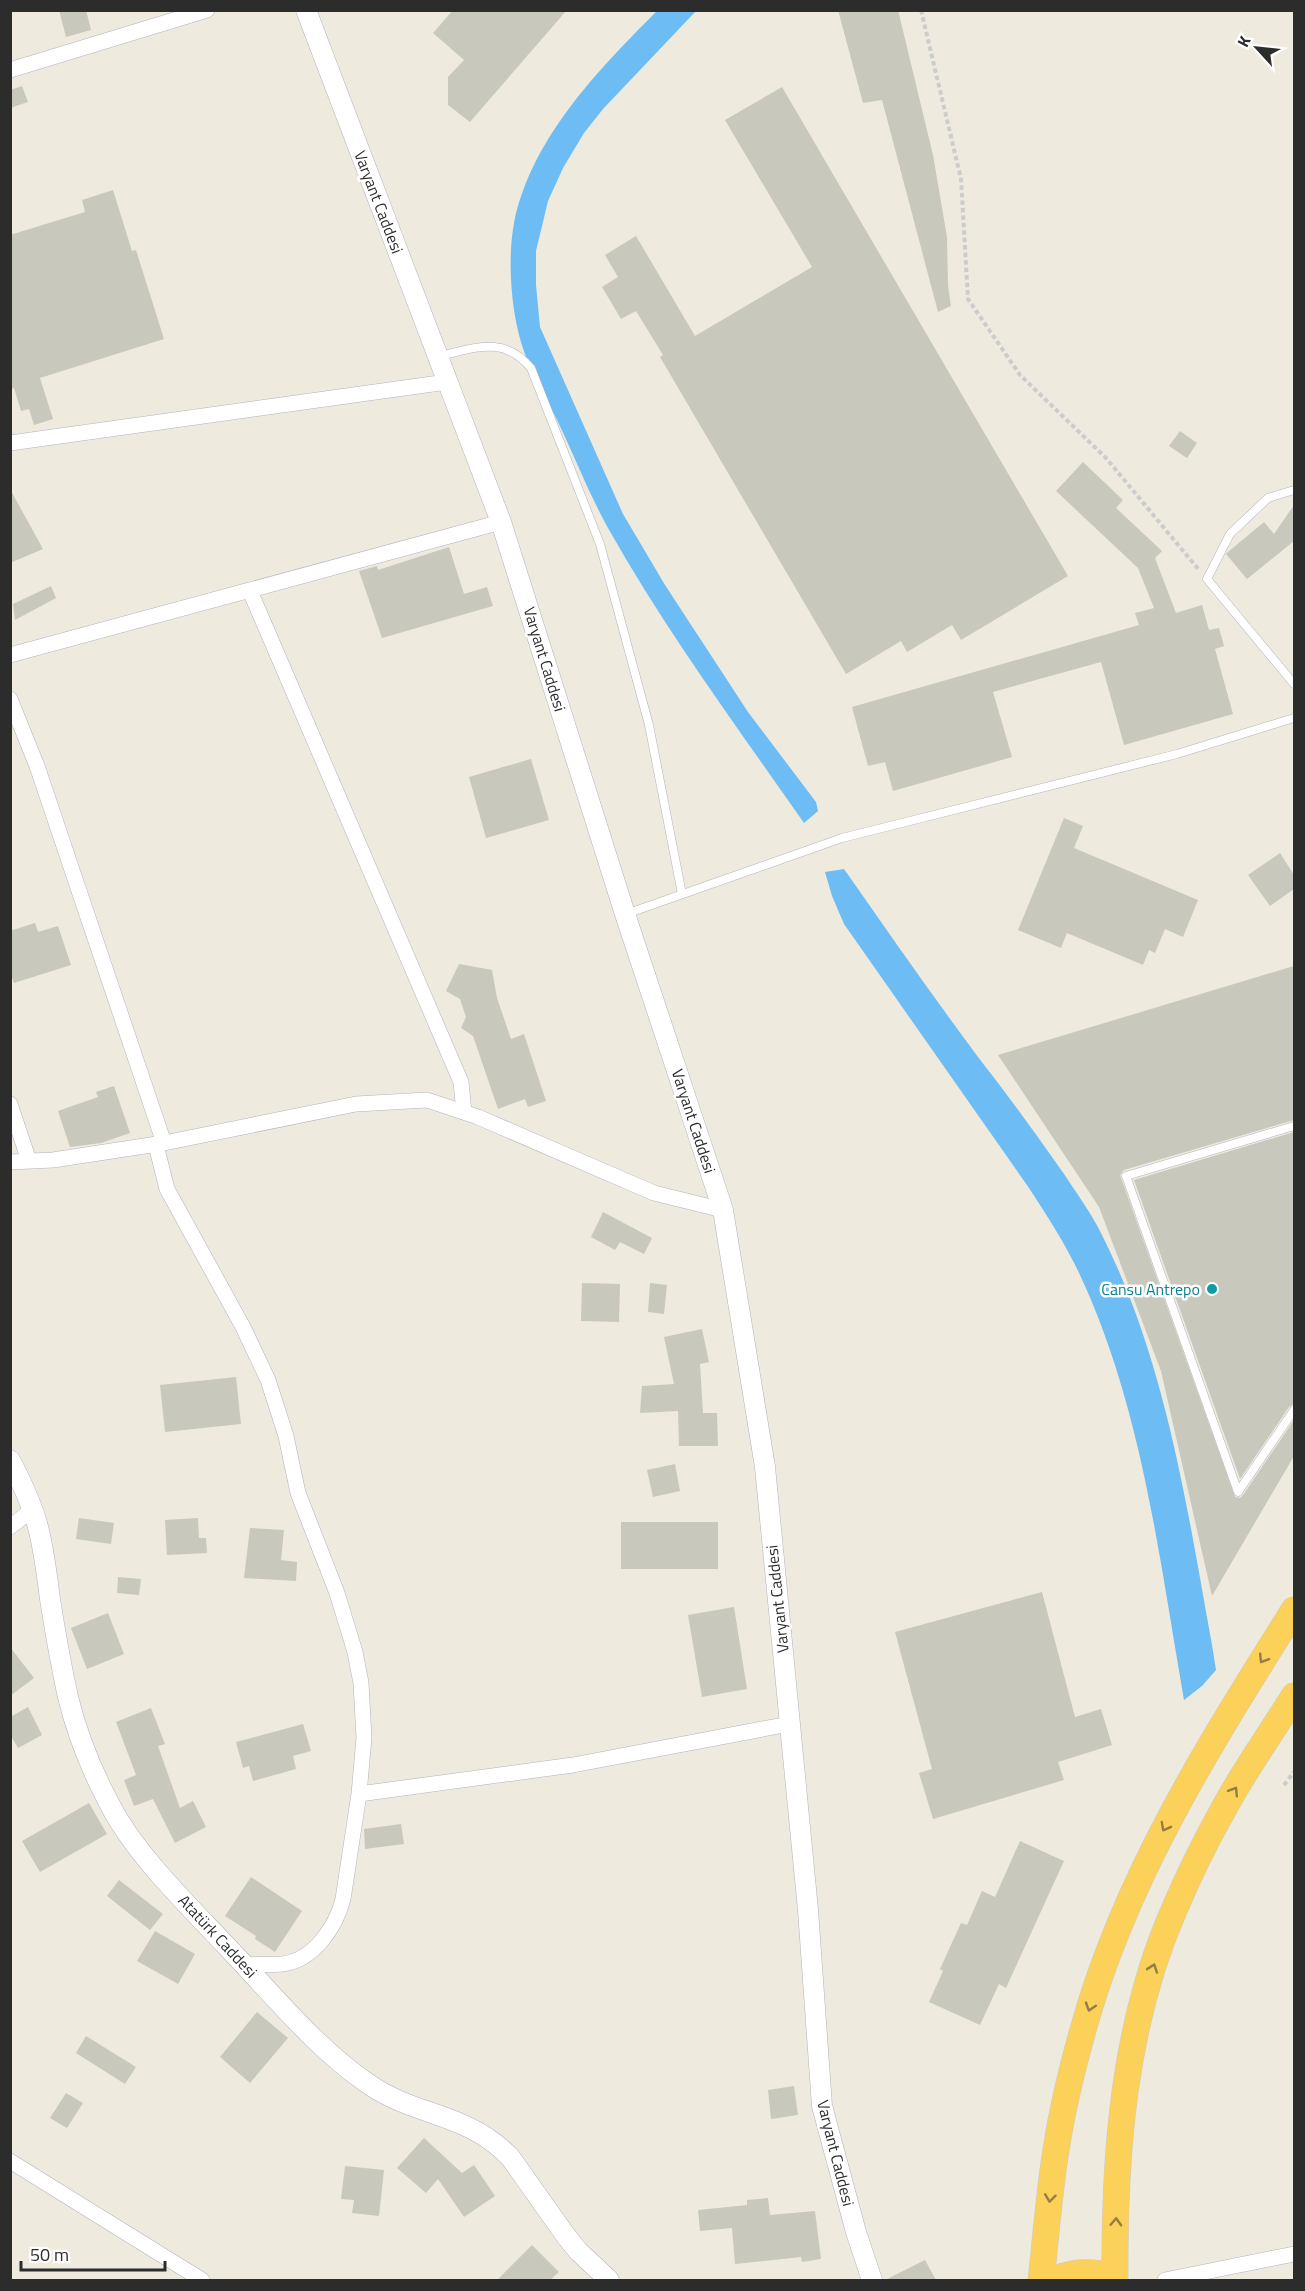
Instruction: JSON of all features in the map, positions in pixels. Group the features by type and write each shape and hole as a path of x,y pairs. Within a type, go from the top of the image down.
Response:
{"highway":[{"path":"1041,2280 1056,2149 1082,2030 1109,1948 1153,1849 1211,1741 1294,1610"},
{"path":"1051,2280 1070,2273 1093,2271 1115,2278 1119,2147 1125,2085 1134,2037 1149,1981 1173,1912 1198,1857 1223,1810 1294,1696"}],"street":[{"path":"10,70 207,10"},
{"name":"Varyant Caddesi","path":"306,10 501,522 625,914 723,1210 765,1467 808,1910 822,2106 872,2280"},
{"path":"10,443 447,382"},
{"path":"10,655 501,522"},
{"path":"250,591 461,1082 464,1112"},
{"path":"10,699 37,766 160,1144 168,1189 243,1327 268,1380 286,1436 298,1492 347,1622 355,1652 363,1710 363,1756 344,1899 334,1924 317,1945 296,1959 284,1964 244,1965"},
{"path":"10,1162 53,1160 160,1144 356,1104 427,1100 464,1112 654,1193 723,1210"},
{"path":"10,1104 29,1161"},
{"name":"Atatürk Caddesi","path":"10,1460 38,1525 68,1697 89,1762 110,1806 134,1843 244,1965 317,2040 372,2086 404,2102 471,2127 499,2145 572,2243 609,2280"},
{"path":"10,1527 32,1510"},
{"path":"359,1794 573,1765 789,1724"},
{"path":"10,2161 202,2280"},
{"path":"1165,2280 1294,2254"}],"lane":[{"path":"437,357 479,347 497,346 516,353 531,368 600,544 649,724 682,894"},
{"path":"1294,490 1269,498 1230,534 1207,579 1294,684"},
{"path":"625,914 842,838 1177,754 1294,718"},
{"path":"1294,1126 1126,1176 1238,1492 1294,1410"}],"path":[{"path":"921,10 961,179 968,299 1020,375 1106,458 1207,579"},
{"path":"1284,1785 1294,1772"}],"water":[{"path":"657,11 696,11 603,109 584,133 563,168 548,201 536,251 540,327 623,514 665,585 748,712 816,802 818,811 804,823 678,641 608,528 528,362 516,323 511,271 512,238 523,192 535,163 551,135 590,82"},
{"path":"844,869 1064,1174 1098,1227 1124,1283 1143,1333 1172,1436 1216,1670 1202,1686 1184,1700 1146,1484 1119,1377 1101,1326 1075,1264 1029,1188 844,924 825,872"}],"building":[{"path":"59,10 86,10 91,30 66,37"},
{"path":"453,10 567,10 470,122 448,105 448,77 464,60 433,33"},
{"path":"838,10 898,10 933,155 947,237 951,306 938,312 882,100 863,103"},
{"path":"22,86 28,102 10,108 10,90"},
{"path":"782,87 1068,576 961,640 952,625 907,652 901,641 846,674 660,357 663,355 636,311 621,319 602,287 618,277 605,255 636,236 695,336 812,267 725,120"},
{"path":"113,190 132,251 136,250 164,339 40,378 53,419 34,425 29,409 21,411 14,388 10,389 10,235 85,212 82,200"},
{"path":"1180,431 1197,443 1187,458 1169,446"},
{"path":"1083,462 1123,500 1116,508 1162,551 1155,558 1176,613 1202,605 1209,630 1219,628 1224,646 1215,649 1233,714 1124,745 1101,662 993,692 1012,757 893,791 885,762 868,766 852,707 1139,625 1135,613 1154,608 1138,568 1056,491"},
{"path":"10,489 43,549 10,563"},
{"path":"1294,505 1294,541 1247,579 1226,554 1264,522 1274,534"},
{"path":"449,547 464,594 487,587 493,606 382,638 359,571 377,566 378,570"},
{"path":"51,586 56,598 15,620 13,604"},
{"path":"531,759 549,820 486,838 469,777"},
{"path":"1064,818 1083,826 1074,848 1198,900 1183,937 1165,929 1155,953 1149,950 1143,965 1067,933 1061,948 1018,930"},
{"path":"1280,853 1294,875 1294,889 1270,906 1248,875"},
{"path":"35,923 38,932 58,926 71,965 14,983 10,972 10,931"},
{"path":"459,964 492,970 497,998 511,1039 524,1034 546,1101 528,1107 525,1099 498,1109 473,1036 461,1028 466,1017 460,999 446,991"},
{"path":"1294,966 1294,1120 1124,1170 1120,1175 1235,1497 1240,1498 1243,1495 1294,1420 1294,1456 1212,1596 1161,1371 1099,1207 998,1055"},
{"path":"114,1086 130,1133 101,1143 70,1147 58,1111 98,1097 96,1092"},
{"path":"1294,1132 1294,1404 1289,1407 1240,1479 1134,1180"},
{"path":"603,1212 652,1238 644,1254 620,1242 615,1250 591,1237"},
{"path":"582,1283 620,1284 619,1322 581,1321"},
{"path":"650,1283 667,1285 664,1314 648,1312"},
{"path":"702,1329 709,1362 700,1364 703,1413 717,1413 718,1446 679,1446 678,1411 640,1413 642,1386 674,1384 664,1337"},
{"path":"236,1377 241,1424 165,1432 160,1385"},
{"path":"675,1464 680,1491 653,1497 647,1470"},
{"path":"79,1518 114,1523 111,1544 76,1539"},
{"path":"198,1518 199,1538 206,1538 207,1553 167,1555 165,1520"},
{"path":"621,1522 718,1522 718,1569 621,1569"},
{"path":"250,1528 284,1530 281,1560 297,1562 296,1581 244,1578"},
{"path":"118,1577 141,1579 139,1595 117,1593"},
{"path":"1042,1592 1075,1717 1101,1709 1112,1745 1058,1762 1064,1780 933,1819 919,1773 932,1769 895,1632"},
{"path":"734,1607 747,1689 702,1697 688,1615"},
{"path":"108,1613 124,1654 87,1669 71,1628"},
{"path":"10,1647 34,1678 10,1696"},
{"path":"28,1707 42,1735 18,1748 10,1734 10,1717"},
{"path":"151,1708 165,1744 158,1746 180,1808 193,1801 206,1827 175,1843 153,1799 134,1806 124,1780 136,1775 116,1722"},
{"path":"303,1724 311,1751 293,1756 296,1769 253,1781 249,1766 243,1768 236,1742"},
{"path":"89,1803 107,1834 40,1872 22,1841"},
{"path":"401,1824 404,1844 365,1849 364,1829"},
{"path":"1020,1841 1064,1861 1006,1988 999,1984 980,2025 929,2002 943,1971 940,1969 961,1923 967,1925 982,1891 995,1897"},
{"path":"251,1877 302,1911 275,1952 255,1939 256,1936 225,1916"},
{"path":"119,1880 163,1914 150,1930 107,1896"},
{"path":"155,1931 195,1954 178,1984 137,1961"},
{"path":"257,2012 288,2038 250,2083 220,2057"},
{"path":"86,2036 136,2067 125,2084 76,2053"},
{"path":"794,2086 798,2115 771,2119 768,2090"},
{"path":"66,2093 83,2103 67,2128 50,2118"},
{"path":"424,2138 462,2173 474,2165 495,2196 464,2217 438,2179 426,2193 397,2168"},
{"path":"345,2166 384,2170 379,2216 352,2213 354,2200 341,2199"},
{"path":"768,2198 770,2215 815,2211 821,2259 802,2262 801,2257 735,2264 732,2228 700,2231 698,2210 747,2205 747,2200"},
{"path":"532,2245 559,2272 550,2280 497,2280"},
{"path":"925,2260 936,2280 885,2280"}],"place":[{"name":"Cansu Antrepo","path":"1212,1289"}]}
